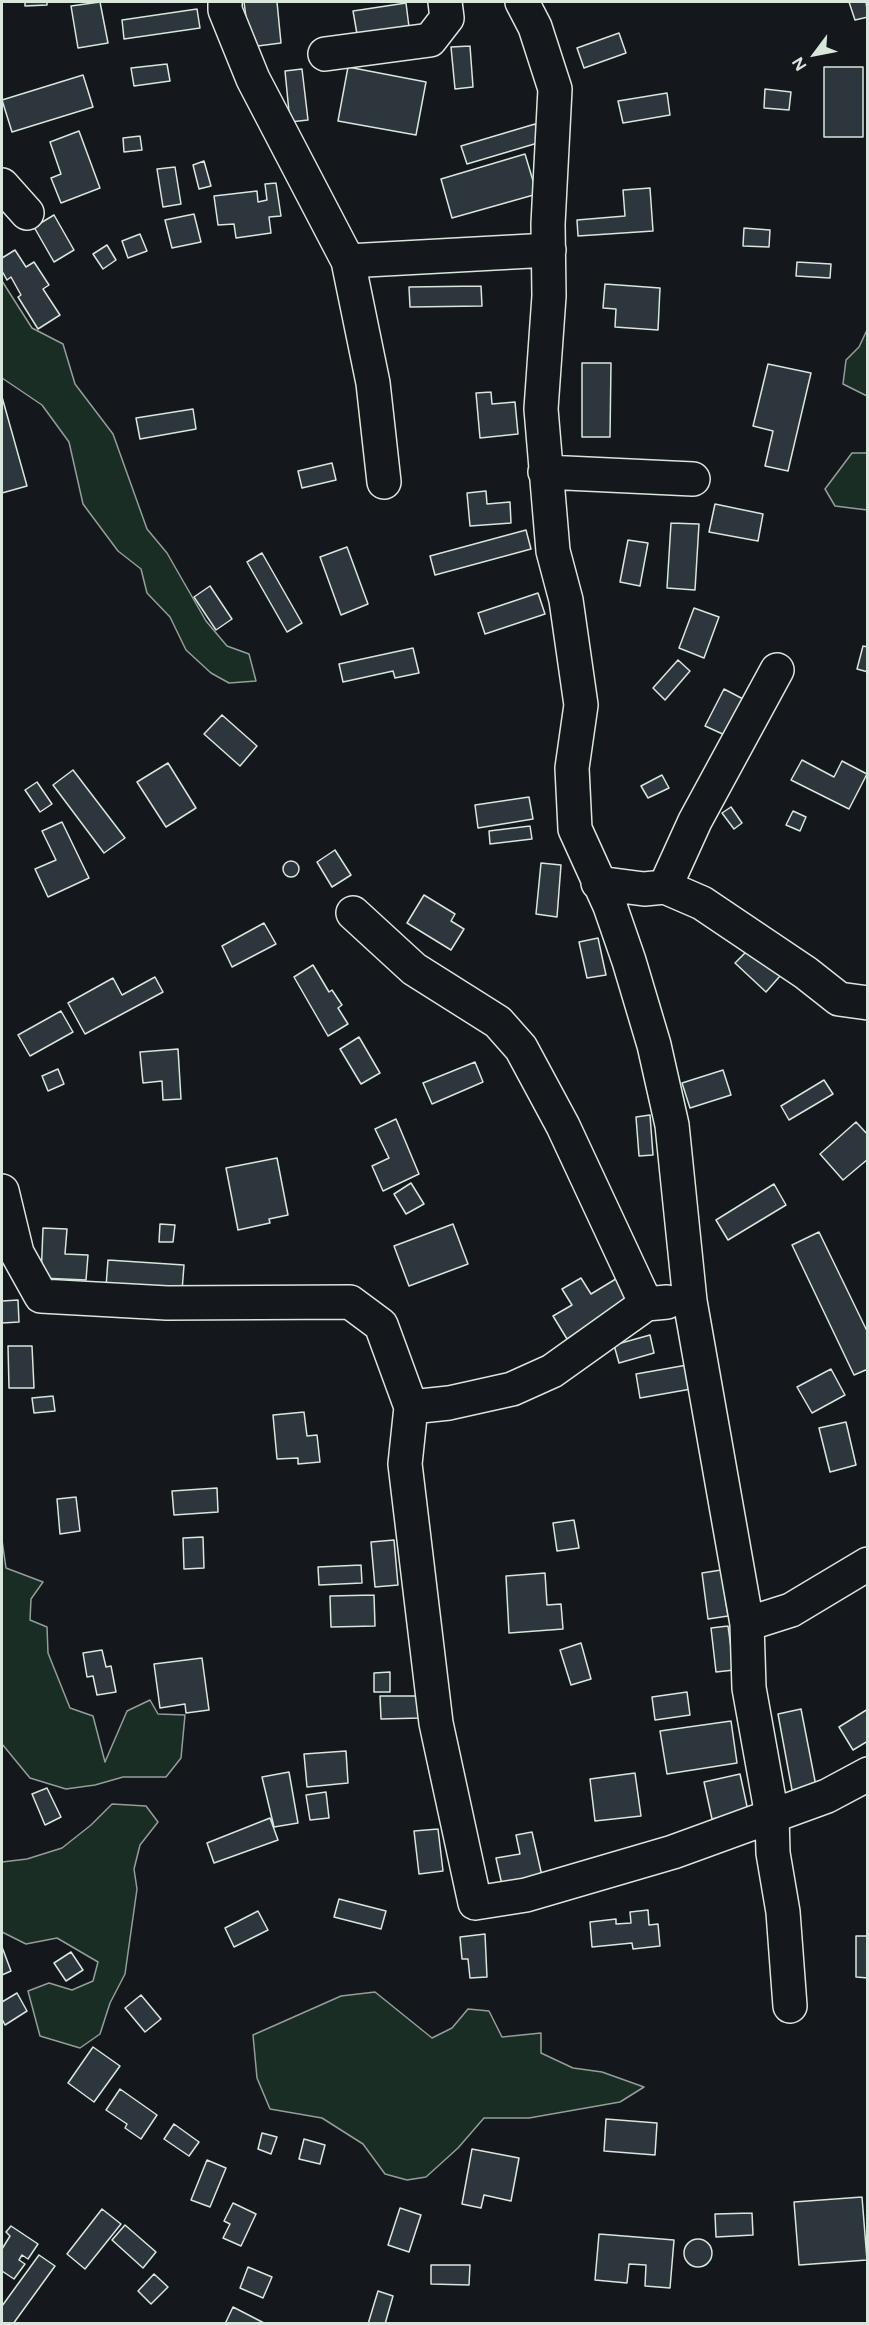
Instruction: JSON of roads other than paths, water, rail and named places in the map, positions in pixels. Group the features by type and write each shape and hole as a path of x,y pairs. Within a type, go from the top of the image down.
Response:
{"street":[{"path":"225,2 225,10 253,79 348,261 373,383 384,482"},
{"path":"325,54 430,40 447,18 445,2"},
{"path":"522,2 535,27 555,88 547,356 541,409 553,551 566,600 581,705 572,768 575,829 629,961 654,1045 672,1125 690,1300 747,1624 749,1688 772,1816 773,1853 783,1912 790,2006"},
{"path":"2,185 27,213"},
{"path":"348,261 549,250"},
{"path":"545,472 693,479"},
{"path":"665,887 695,821 777,670"},
{"path":"598,883 644,889 665,887 702,903 806,973 839,999 867,1003"},
{"path":"352,913 414,969 498,1022 521,1048 563,1126 646,1304"},
{"path":"2,1191 17,1253 41,1296 86,1296 167,1303 350,1302 381,1325 411,1407 405,1464 436,1723 476,1903 526,1895 673,1852 827,1796 867,1774"},
{"path":"411,1407 449,1403 512,1389 552,1371 646,1304 690,1300"},
{"path":"747,1624 790,1610 867,1564"}]}
